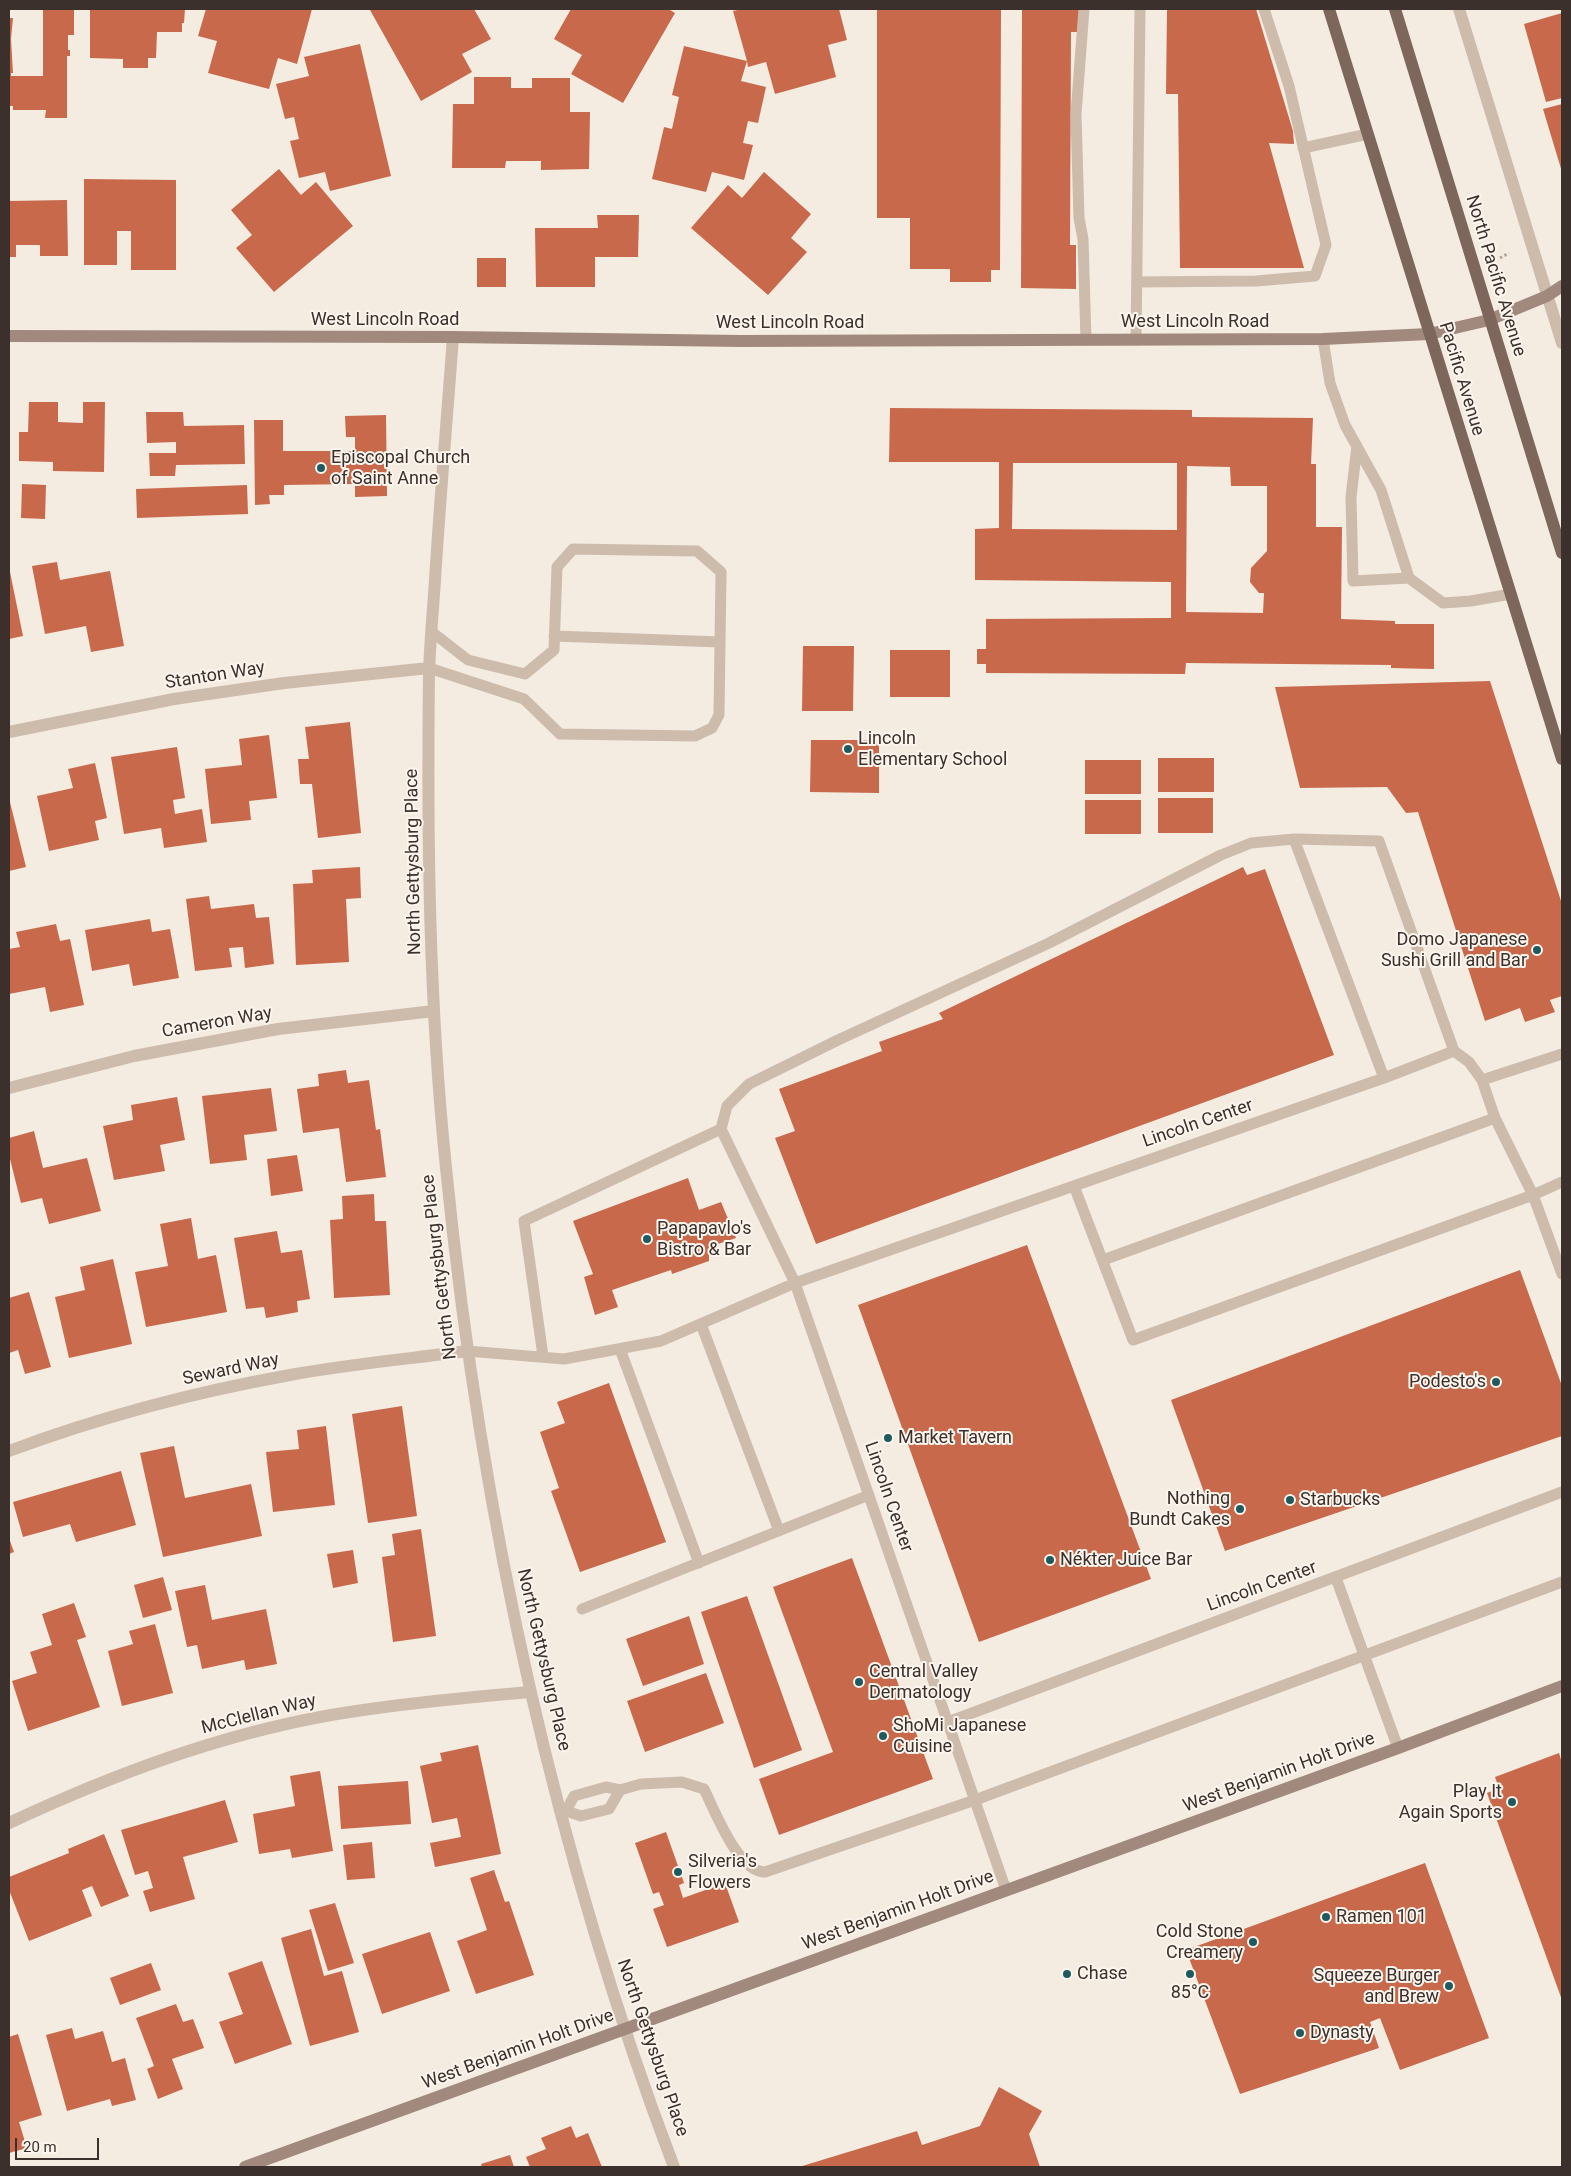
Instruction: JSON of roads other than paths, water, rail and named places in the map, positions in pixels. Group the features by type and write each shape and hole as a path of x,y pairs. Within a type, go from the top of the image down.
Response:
{"main road":[{"name":"Pacific Avenue","path":"1329,9 1562,759"},
{"name":"North Pacific Avenue","path":"1395,9 1562,553"}],"street":[{"path":"1459,9 1562,343"},
{"name":"West Lincoln Road","path":"9,336 452,337 740,341 1323,339 1429,334 1489,320 1547,296 1562,286"},
{"name":"North Gettysburg Place","path":"452,337 430,668 430,843 434,1011 445,1165 467,1351 491,1504 530,1692 564,1812 588,1910 642,2082 674,2167"},
{"name":"Stanton Way","path":"9,732 174,699 284,683 430,668"},
{"name":"Cameron Way","path":"9,1088 134,1056 268,1031 434,1011"},
{"name":"Seward Way","path":"9,1451 63,1430 200,1393 292,1374 467,1351"},
{"name":"West Benjamin Holt Drive","path":"246,2167 1398,1748 1562,1686"},
{"name":"McClellan Way","path":"9,1823 79,1790 162,1759 231,1738 331,1715 530,1692"}],"lane":[{"path":"1084,9 1076,114 1078,218 1083,239 1086,340"},
{"path":"1136,340 1140,9"},
{"path":"1137,282 1256,281 1315,276 1326,245 1288,86 1264,9"},
{"path":"1303,148 1368,134"},
{"path":"1323,339 1330,384 1345,425 1381,490 1408,578 1443,603 1471,601 1511,594"},
{"path":"1357,446 1351,497 1353,581 1408,578"},
{"path":"430,668 524,699 560,734 695,736 712,728 718,715 721,572 697,551 572,549 557,567 554,650 525,674 468,660 432,632"},
{"path":"554,636 720,642"},
{"path":"1294,840 1384,1078"},
{"path":"795,1283 721,1129 727,1106 749,1084 838,1040 1047,944 1221,855 1251,843 1294,840 1378,841 1454,1051 1469,1062 1482,1080 1495,1118 1533,1195 1562,1274"},
{"name":"Lincoln Center","path":"467,1351 564,1359 661,1341 795,1283 1384,1078 1454,1051"},
{"path":"1482,1080 1562,1054"},
{"path":"1103,1260 1495,1118"},
{"path":"543,1356 524,1222 721,1129"},
{"path":"1074,1186 1133,1340 1533,1195 1562,1182"},
{"name":"Lincoln Center","path":"795,1283 1006,1890"},
{"path":"701,1324 778,1531"},
{"path":"620,1349 700,1563"},
{"name":"Lincoln Center","path":"948,1722 1562,1492"},
{"path":"582,1610 868,1495"},
{"name":"Lincoln Center","path":"1336,1578 1398,1748"},
{"path":"620,1790 609,1809 581,1816 564,1812 574,1796 606,1787 620,1790 641,1784 682,1782 704,1789 738,1854 751,1868 758,1872 771,1870 975,1800 1365,1657 1562,1582"}],"place":[{"name":"Episcopal Church of Saint Anne","path":"321,468"},
{"name":"Lincoln Elementary School","path":"848,749"},
{"name":"Domo Japanese Sushi Grill and Bar","path":"1537,950"},
{"name":"Papapavlo's Bistro & Bar","path":"647,1239"},
{"name":"Podesto's","path":"1496,1382"},
{"name":"Market Tavern","path":"888,1438"},
{"name":"Starbucks","path":"1290,1500"},
{"name":"Nothing Bundt Cakes","path":"1240,1509"},
{"name":"Nékter Juice Bar","path":"1050,1560"},
{"name":"Central Valley Dermatology","path":"859,1682"},
{"name":"ShoMi Japanese Cuisine","path":"883,1736"},
{"name":"Play It Again Sports","path":"1512,1802"},
{"name":"Silveria's Flowers","path":"678,1872"},
{"name":"Ramen 101","path":"1326,1917"},
{"name":"Cold Stone Creamery","path":"1253,1942"},
{"name":"Chase","path":"1067,1974"},
{"name":"85°C","path":"1190,1974"},
{"name":"Squeeze Burger and Brew","path":"1449,1986"},
{"name":"Dynasty","path":"1300,2033"}]}
